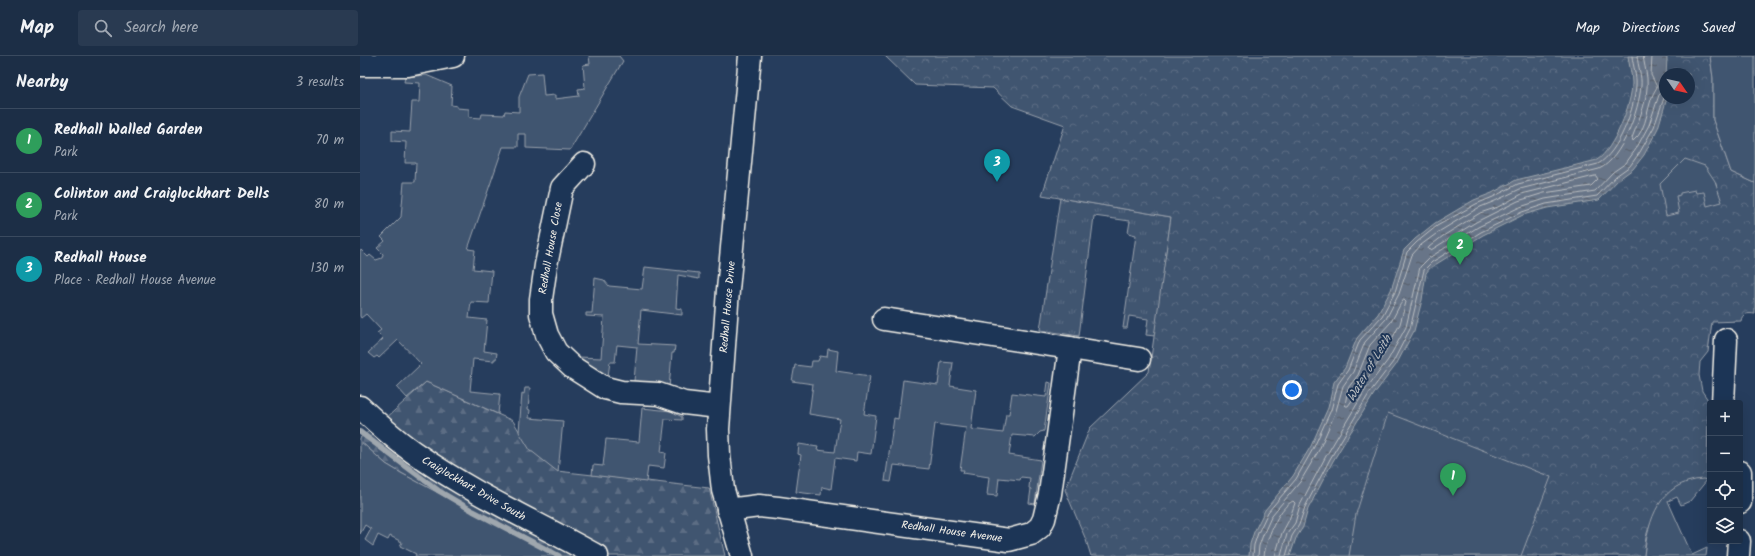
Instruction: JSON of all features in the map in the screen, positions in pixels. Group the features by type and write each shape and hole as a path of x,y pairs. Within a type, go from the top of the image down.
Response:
{"street":[{"path":"360,65 408,65 453,56"},
{"name":"Redhall House Drive","path":"742,556 723,490 719,455 719,407 728,290 750,56"},
{"name":"Redhall House Close","path":"584,164 562,188 546,265 541,299 541,314 547,335 556,352 572,367 605,388 621,392 658,394 684,403 719,407"},
{"path":"884,319 912,314 1070,348 1139,359"},
{"path":"1722,400 1717,368 1726,340"},
{"name":"Redhall House Avenue","path":"728,510 759,506 778,508 1009,540 1031,534 1040,527 1046,511 1070,348"},
{"name":"Craiglockhart Drive South","path":"360,407 388,433 418,456 452,477 598,556"},
{"path":"1743,484 1745,472"},
{"path":"1738,556 1739,544"}],"green space":[{"path":"589,56 619,56 623,61 570,150 526,148 526,134 518,134 518,147 503,147 468,249 475,250 473,269 492,271 489,303 471,302 469,318 487,320 484,351 497,353 494,361 473,359 470,391 500,394 498,414 426,382 407,398 397,387 421,364 398,340 379,358 377,356 374,358 368,353 383,339 377,333 381,330 366,314 361,318 360,316 360,252 361,250 368,257 370,255 376,260 382,258 383,254 377,248 385,241 381,237 401,217 404,182 415,182 416,163 405,163 406,142 392,141 392,131 410,132 412,102 419,102 420,83 404,82 405,77 426,75 452,86 451,105 457,106 457,108 469,109 469,117 481,118 482,114 504,115 505,111 519,112 519,97 528,74 542,73 544,96 555,95 555,99 579,96 578,89 585,88 583,65 590,64"},
{"path":"885,56 1710,56 1713,78 1713,120 1731,172 1755,183 1755,314 1744,315 1741,321 1712,322 1708,352 1700,362 1699,375 1702,391 1708,400 1707,480 1697,480 1686,483 1677,487 1664,499 1648,531 1645,542 1644,556 1091,556 1086,540 1065,490 1090,428 1149,372 1171,217 1042,195 1065,125 1012,106 993,88 915,85"},
{"path":"1710,56 1755,56 1755,183 1731,172 1713,120 1713,78"},
{"path":"1685,159 1705,166 1715,181 1722,202 1707,206 1704,192 1696,193 1695,190 1680,193 1680,195 1676,196 1679,213 1666,216 1660,184"},
{"path":"1060,198 1171,217 1155,336 1146,335 1148,319 1129,316 1127,328 1123,328 1136,235 1128,233 1130,221 1094,216 1079,336 1040,330"},
{"path":"645,267 699,273 699,279 678,275 676,308 682,309 682,315 641,310 638,344 675,346 674,353 672,353 669,388 661,383 634,381 637,347 617,345 615,362 610,362 608,376 579,359 579,357 601,358 604,317 586,316 586,313 592,313 595,278 604,280 609,286 642,289"},
{"path":"828,349 838,351 836,371 870,376 864,414 876,416 871,454 857,452 856,461 835,458 831,489 822,487 821,495 796,492 801,455 798,454 799,444 818,447 817,450 835,452 840,419 809,414 813,384 792,381 795,365 811,367 812,361 818,361 820,356 827,357"},
{"path":"941,362 953,363 950,386 976,390 971,429 1003,433 1006,414 1009,414 1012,393 1046,397 1048,382 1051,383 1044,431 1040,432 1035,437 1012,435 1009,455 1041,460 1035,504 1029,503 1031,489 1029,488 1030,478 1021,477 1020,480 999,478 997,496 987,495 989,477 963,473 964,470 960,470 966,428 935,424 929,469 894,465 891,482 885,481 894,418 898,419 903,380 938,385"},
{"path":"426,382 513,421 530,449 557,471 709,488 725,556 556,556 401,473 386,464 360,441 360,438 384,420"},
{"path":"525,388 530,388 528,409 530,410 529,418 563,421 558,472 530,450 519,432 522,393 524,394"},
{"path":"642,408 671,411 682,417 682,420 665,419 661,452 666,453 664,468 648,466 646,482 592,475 593,465 603,466 606,439 639,442"},
{"path":"1388,413 1551,477 1521,556 1349,556 1356,514"},
{"path":"360,441 386,464 401,473 556,556 415,556 416,554 400,546 402,542 390,536 388,540 378,535 373,546 365,540 371,529 365,525 360,534"},
{"path":"1703,479 1707,480 1690,501 1681,505 1677,497 1668,501 1692,555 1707,548 1706,556 1644,556 1649,529 1658,505 1666,495 1676,487 1688,482"}],"water":[{"name":"Water of Leith","path":"1628,56 1667,57 1666,68 1659,68 1659,104 1665,104 1658,128 1644,155 1633,169 1619,179 1599,200 1547,208 1523,215 1483,235 1430,268 1426,273 1422,300 1414,331 1396,365 1374,394 1333,461 1308,509 1303,527 1296,538 1290,556 1249,556 1250,544 1254,532 1265,510 1293,476 1311,446 1328,408 1334,382 1345,368 1357,338 1378,314 1391,290 1404,250 1435,223 1474,200 1492,193 1516,180 1597,160 1610,146 1621,125 1629,102 1632,76"}],"waterway":[{"path":"360,432 439,491 473,511 559,556"}],"place":[{"name":"Redhall House","path":"997,182"},
{"name":"Colinton and Craiglockhart Dells","path":"1460,265"},
{"name":"Redhall Walled Garden","path":"1453,496"}]}
